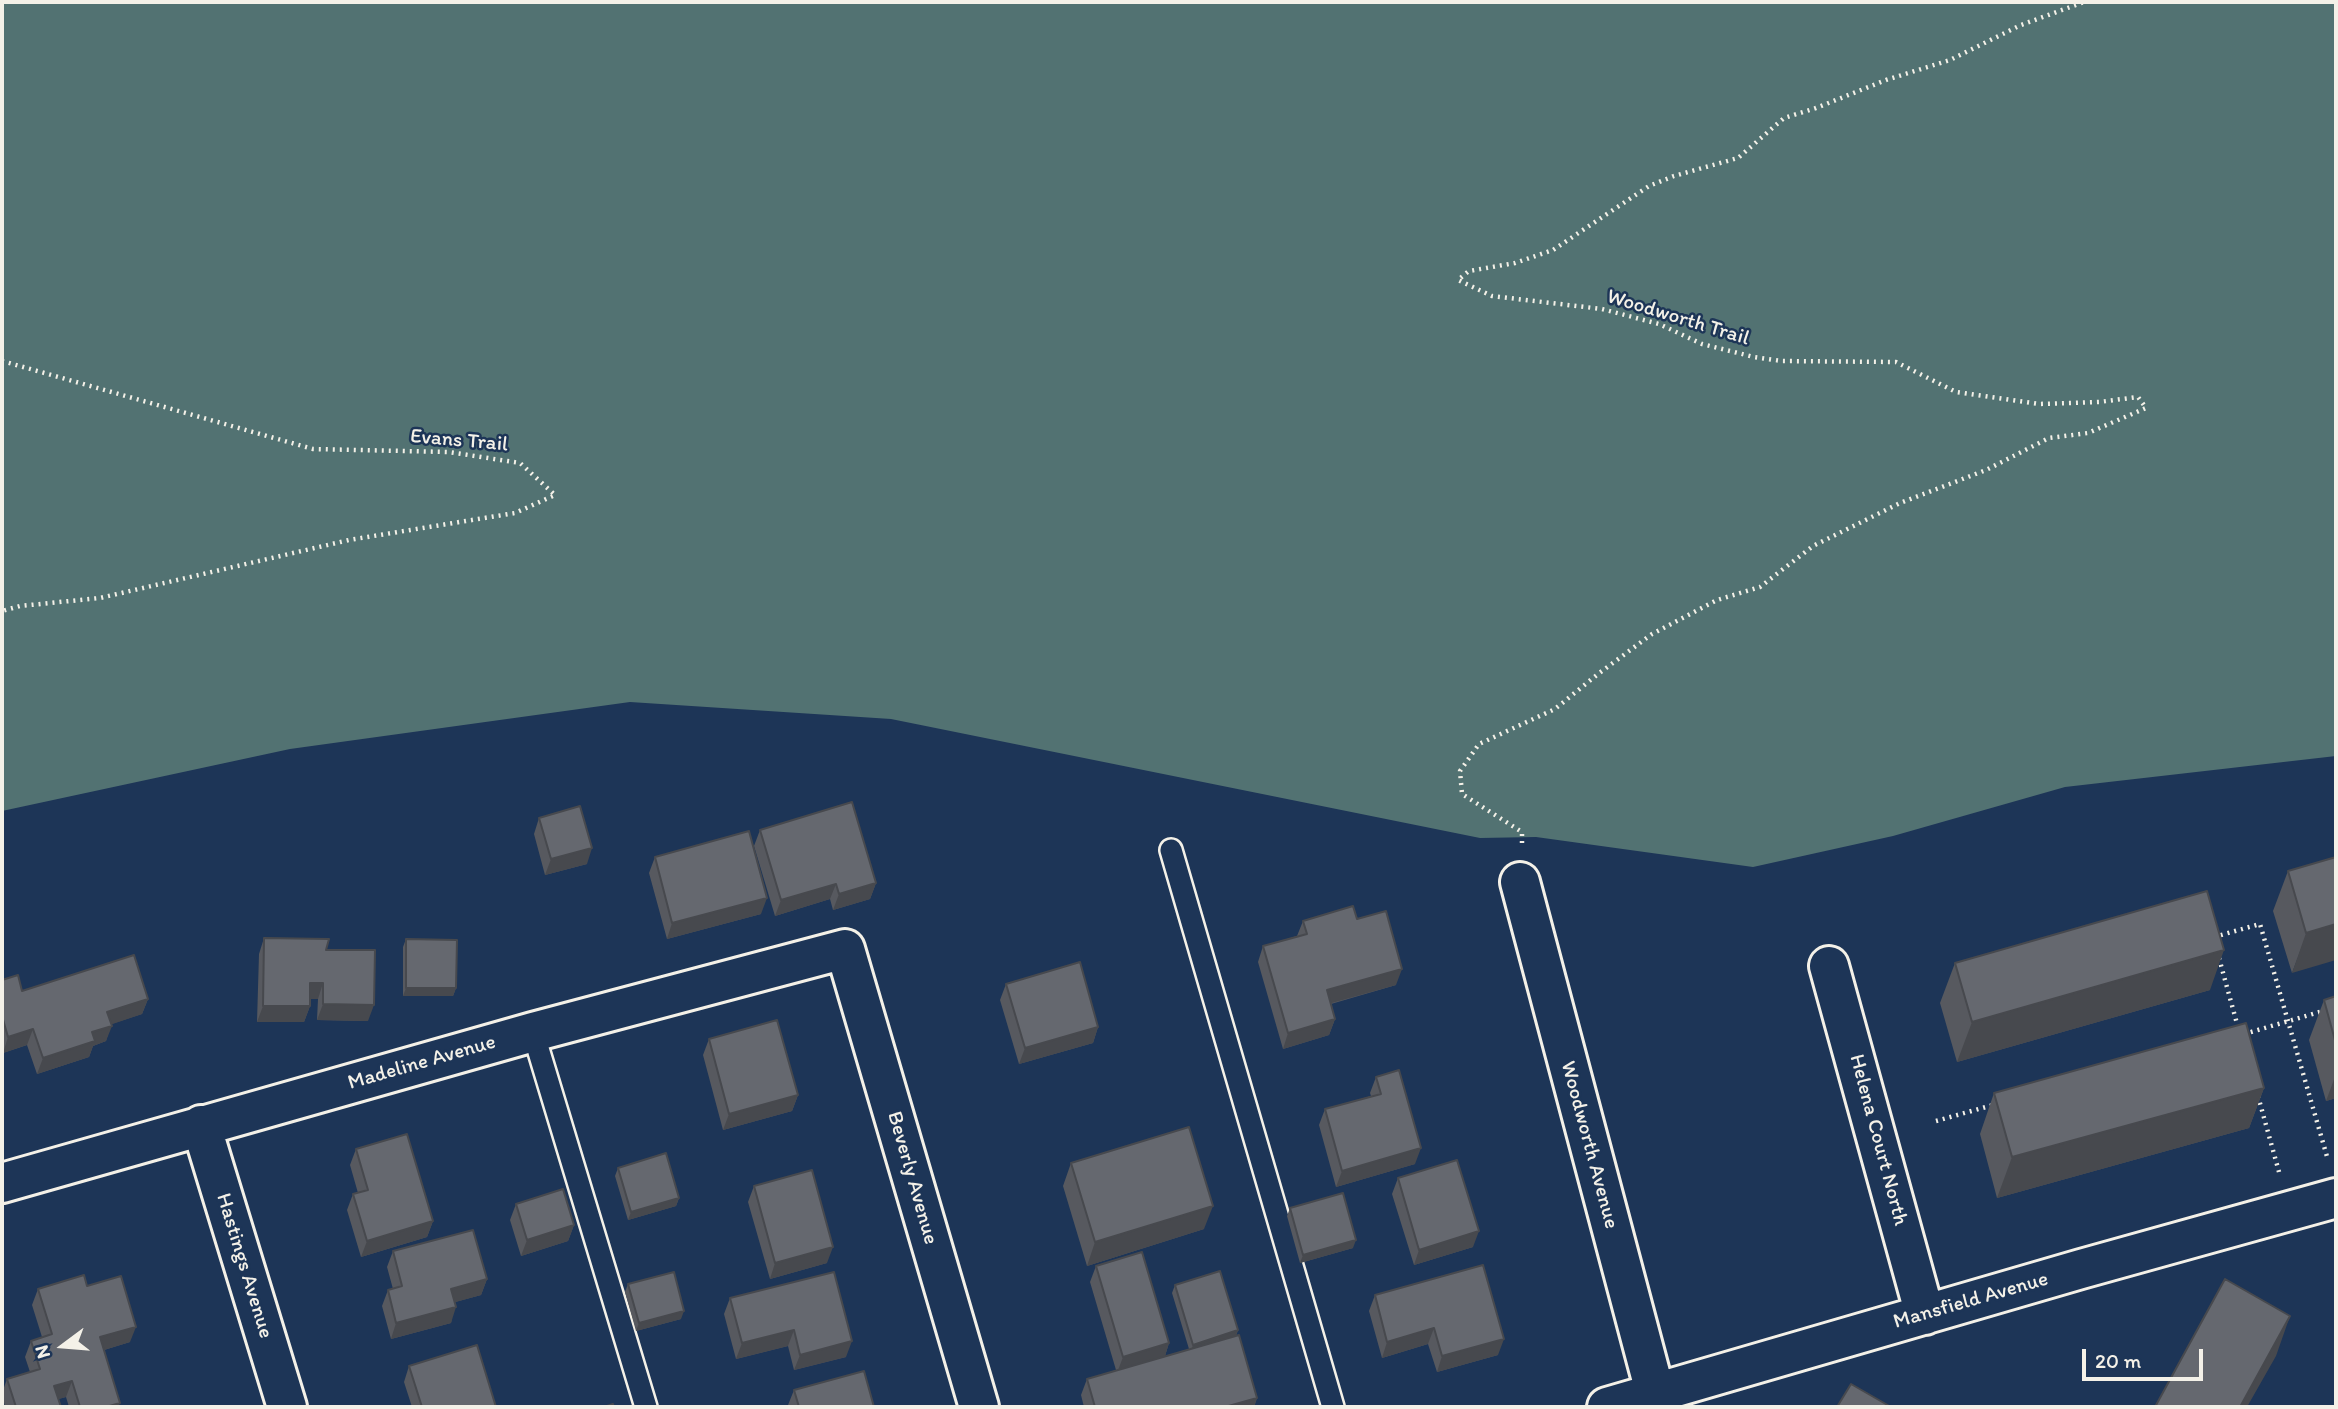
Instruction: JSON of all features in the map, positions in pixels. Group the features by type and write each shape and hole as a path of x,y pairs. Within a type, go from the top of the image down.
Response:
{"street":[{"name":"Woodworth Avenue","path":"1520,882 1657,1401"},
{"name":"Madeline Avenue","path":"2,1183 533,1032 845,949"},
{"name":"Beverly Avenue","path":"845,949 979,1407"},
{"name":"Helena Court North","path":"1829,966 1925,1315"},
{"name":"Hastings Avenue","path":"201,1125 287,1407"},
{"name":"Mansfield Avenue","path":"1607,1407 1657,1401 1925,1315 2336,1198"}],"lane":[{"path":"1171,850 1333,1407"},
{"path":"533,1032 646,1407"}],"path":[{"name":"Woodworth Trail","path":"1520,882 1522,832 1462,794 1460,771 1479,744 1555,709 1652,634 1717,600 1760,587 1813,546 1900,503 1986,470 2049,438 2088,433 2146,408 2138,397 2099,402 2039,404 1956,392 1896,362 1782,361 1754,357 1702,344 1659,324 1602,309 1492,296 1458,280 1469,271 1516,263 1553,250 1649,186 1738,158 1784,118 1886,80 1950,60 2021,26 2084,2"},
{"name":"Evans Trail","path":"2,361 313,449 449,452 520,463 555,495 515,513 349,540 100,598 20,606 2,611"},
{"path":"2244,1047 2213,937 2260,925 2328,1160"},
{"path":"2241,1034 2324,1011"},
{"path":"2255,1085 2280,1173"},
{"path":"1936,1121 2003,1102"}],"green space":[{"path":"2,2 2336,2 2336,756 2065,787 1893,836 1753,867 1536,837 1480,838 891,719 630,702 290,749 2,811"}],"building":[{"path":"852,802 876,883 839,894 836,884 781,900 760,830"},
{"path":"580,806 592,848 551,859 539,818"},
{"path":"749,831 767,898 672,923 655,857"},
{"path":"2336,857 2336,924 2306,933 2288,871"},
{"path":"2207,891 2224,950 1972,1022 1955,963"},
{"path":"1353,906 1357,919 1386,911 1402,969 1327,990 1335,1019 1288,1033 1263,946 1307,934 1303,921"},
{"path":"264,938 329,939 326,950 375,950 374,1005 323,1004 323,983 310,983 310,1006 263,1006"},
{"path":"406,939 457,940 456,988 406,988"},
{"path":"134,955 148,999 107,1012 112,1026 92,1032 95,1041 43,1058 33,1029 8,1037 2,1016 2,980 18,975 22,991"},
{"path":"1080,962 1098,1027 1025,1048 1006,984"},
{"path":"2336,996 2336,1044 2324,1000"},
{"path":"777,1020 798,1095 729,1114 709,1039"},
{"path":"2246,1023 2264,1088 2012,1157 1994,1093"},
{"path":"1399,1070 1421,1148 1342,1171 1325,1109 1381,1094 1376,1077"},
{"path":"1189,1127 1213,1206 1095,1242 1071,1163"},
{"path":"407,1134 433,1221 367,1241 353,1194 368,1190 356,1149"},
{"path":"666,1153 679,1198 631,1212 618,1168"},
{"path":"1457,1160 1479,1231 1419,1250 1398,1178"},
{"path":"812,1170 833,1247 775,1263 754,1186"},
{"path":"563,1189 574,1225 527,1240 516,1204"},
{"path":"1343,1193 1356,1240 1303,1255 1290,1208"},
{"path":"473,1230 487,1279 451,1289 456,1307 396,1323 388,1290 402,1286 393,1251"},
{"path":"1142,1252 1169,1343 1123,1357 1096,1266"},
{"path":"1483,1265 1504,1339 1442,1356 1434,1328 1387,1342 1375,1295"},
{"path":"1220,1271 1238,1330 1193,1345 1175,1285"},
{"path":"674,1272 684,1311 639,1323 628,1284"},
{"path":"834,1272 852,1341 800,1355 794,1330 742,1343 730,1298"},
{"path":"84,1275 87,1286 121,1276 136,1327 100,1337 120,1403 106,1407 80,1407 72,1381 54,1386 61,1407 16,1407 7,1379 40,1369 31,1341 52,1334 38,1289"},
{"path":"2225,1279 2290,1316 2240,1407 2155,1407"},
{"path":"1239,1335 1257,1398 1225,1407 1095,1407 1087,1379"},
{"path":"477,1345 496,1407 422,1407 409,1366"},
{"path":"864,1371 874,1407 799,1407 794,1390"},
{"path":"1851,1384 1891,1407 1837,1407"}]}
